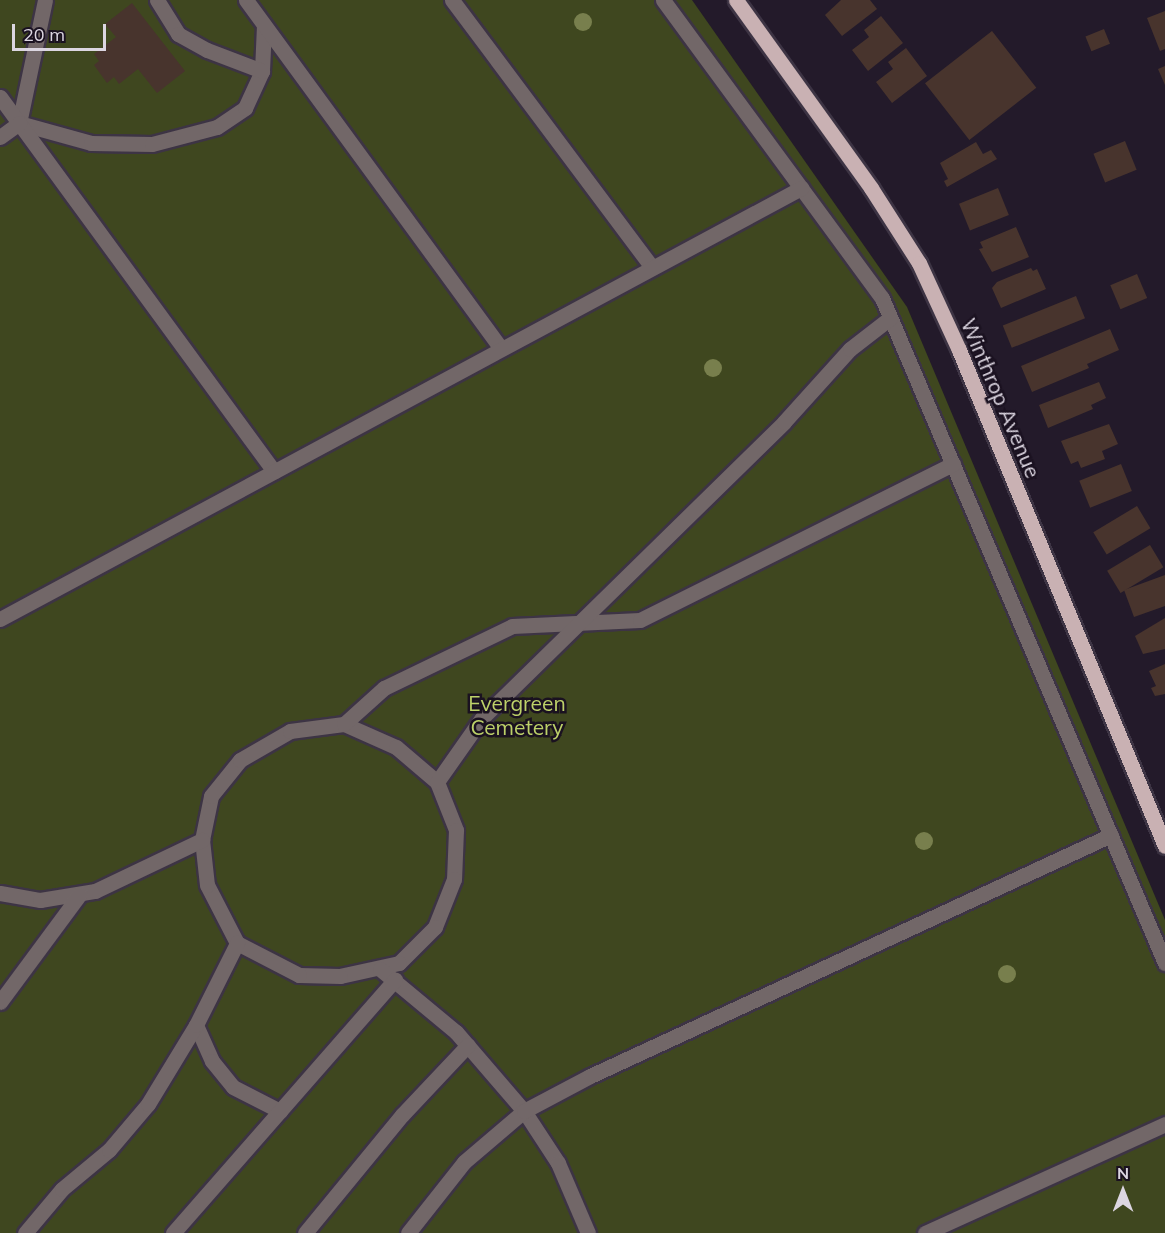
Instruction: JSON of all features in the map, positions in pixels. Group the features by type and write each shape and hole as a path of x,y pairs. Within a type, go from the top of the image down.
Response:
{"main road":[{"name":"Winthrop Avenue","path":"736,0 872,188 919,264 959,350 1165,846"}],"lane":[{"path":"0,137 19,123 45,0"},
{"path":"157,0 178,34 207,50 262,71"},
{"path":"246,0 501,349"},
{"path":"452,0 651,266"},
{"path":"663,0 882,298 1165,963"},
{"path":"19,123 91,143 152,144 217,127 245,108 262,71 264,25"},
{"path":"0,97 274,472"},
{"path":"0,619 651,266 801,188"},
{"path":"437,782 482,718 577,622 784,422 850,349 890,318"},
{"path":"344,724 384,688 512,626 640,620 953,464"},
{"path":"344,724 396,747 437,782 456,831 454,879 435,927 423,942 399,963 340,976 299,975 237,943 207,885 202,840 211,796 240,760 290,731 344,724"},
{"path":"408,1233 464,1162 524,1111 601,1071 1112,835"},
{"path":"0,893 40,900 95,891 202,840"},
{"path":"0,1002 80,894"},
{"path":"25,1233 62,1190 109,1150 148,1104 196,1025 237,943"},
{"path":"380,969 395,979 468,1045 524,1111 558,1163 588,1233"},
{"path":"173,1233 395,979"},
{"path":"196,1025 212,1061 233,1087 280,1111"},
{"path":"305,1233 402,1115 468,1045"},
{"path":"925,1233 1165,1124"}],"green space":[{"name":"Evergreen Cemetery","path":"0,0 692,0 907,307 1165,920 1165,1233 0,1233"}],"building":[{"path":"841,0 870,0 877,9 842,36 825,15"},
{"path":"132,3 185,71 157,93 138,69 119,84 114,77 107,83 94,65 99,61 94,54 116,37 105,24"},
{"path":"1165,11 1165,49 1160,51 1147,18"},
{"path":"881,16 903,43 868,71 852,50 869,37 864,30"},
{"path":"1104,29 1110,44 1091,51 1085,36"},
{"path":"992,31 1036,88 969,140 925,83"},
{"path":"906,48 927,76 892,103 876,82 893,69 888,62"},
{"path":"1165,66 1165,85 1158,69"},
{"path":"1125,141 1137,170 1105,182 1093,154"},
{"path":"976,142 983,154 991,150 997,159 947,187 944,181 948,179 940,163"},
{"path":"998,188 1009,215 970,231 959,204"},
{"path":"1016,227 1029,257 992,272 979,249 983,248 980,242"},
{"path":"1031,268 1033,271 1037,269 1046,289 1001,308 992,288 997,282"},
{"path":"1137,274 1147,298 1120,309 1110,285"},
{"path":"1076,296 1085,318 1012,348 1003,326"},
{"path":"1110,329 1119,350 1087,364 1089,368 1032,392 1021,366"},
{"path":"1099,382 1106,398 1091,405 1093,409 1048,428 1039,405"},
{"path":"1109,424 1118,444 1102,451 1105,459 1081,468 1078,461 1071,464 1061,441"},
{"path":"1121,464 1132,491 1090,508 1079,481"},
{"path":"1137,506 1150,528 1107,555 1093,532"},
{"path":"1150,545 1163,567 1121,593 1107,571"},
{"path":"1165,575 1165,606 1134,617 1124,590"},
{"path":"1165,618 1165,649 1143,654 1135,636"},
{"path":"1165,664 1165,694 1155,696 1151,688 1156,686 1149,671"}]}
